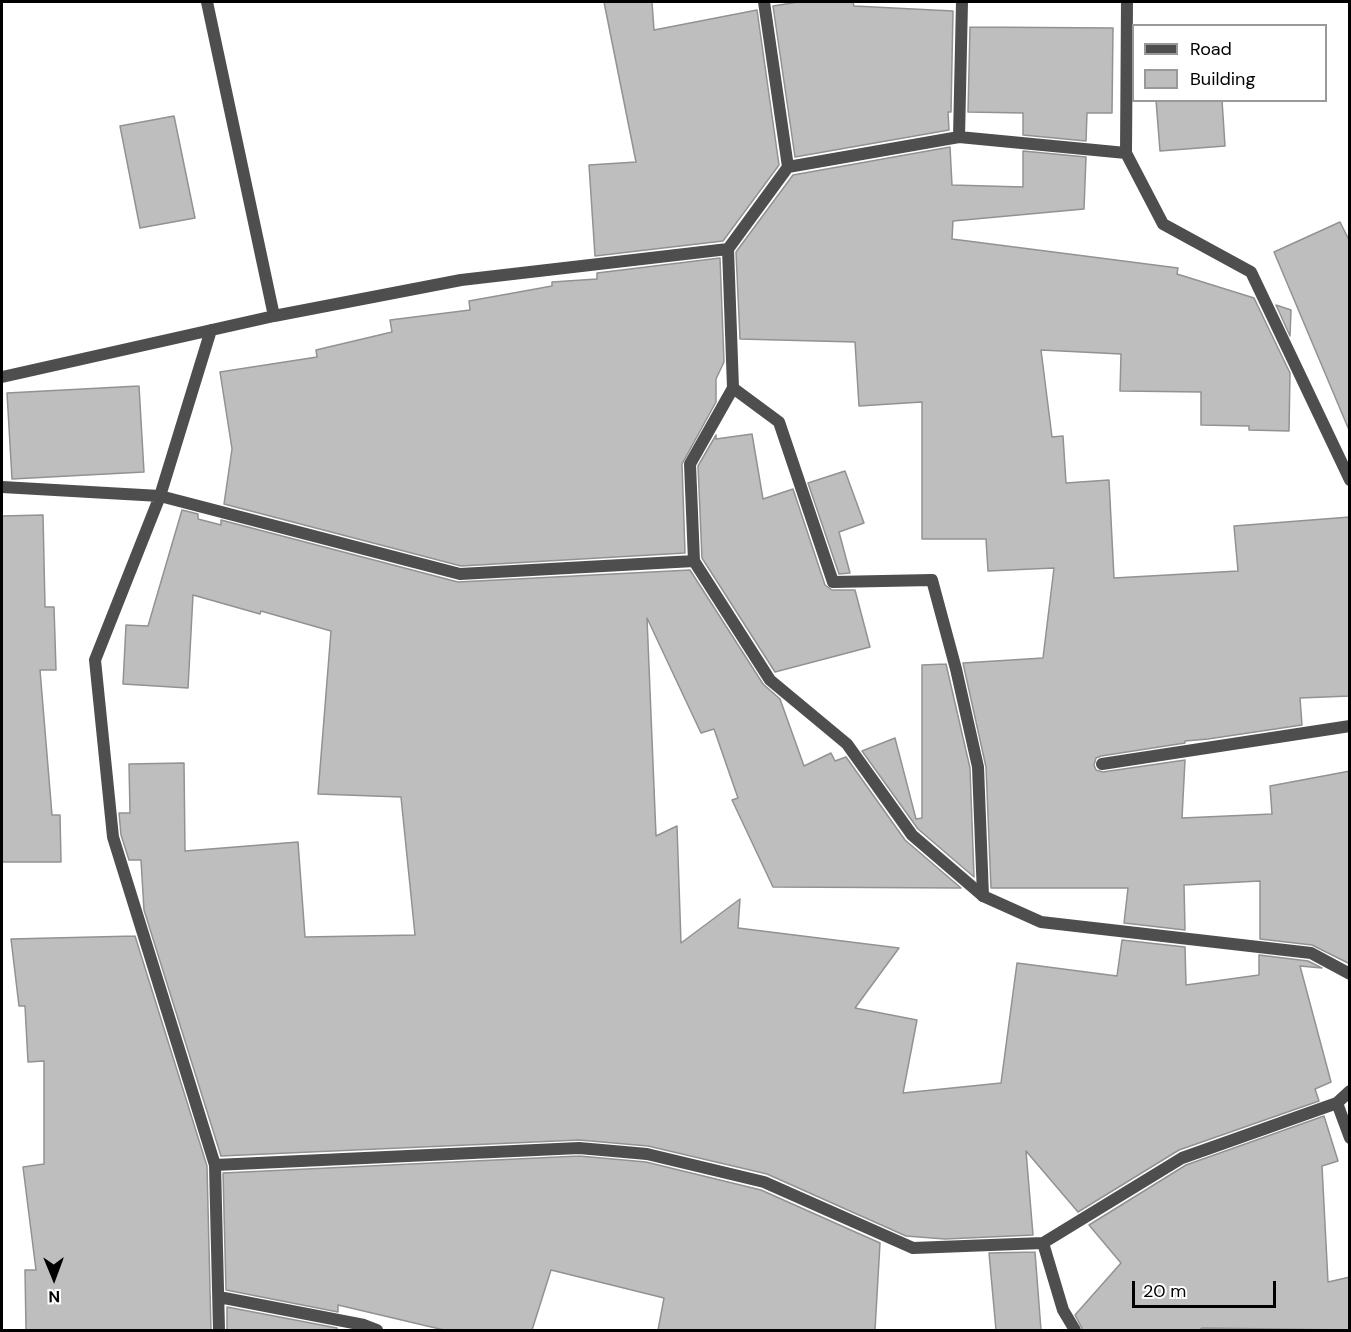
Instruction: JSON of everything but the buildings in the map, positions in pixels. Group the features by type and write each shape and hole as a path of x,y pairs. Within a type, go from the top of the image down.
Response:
{"street":[{"path":"207,2 274,316"},
{"path":"765,2 788,167"},
{"path":"959,136 962,2"},
{"path":"1127,2 1126,153 1163,224 1251,272 1350,480"},
{"path":"1126,153 959,136 788,167 728,249 733,388 690,464 694,561 770,680 847,744 912,835 983,896 1041,922 1311,953 1350,974"},
{"path":"2,378 274,316 461,280 728,249"},
{"path":"211,330 160,496 95,660 112,837 215,1166 219,1330"},
{"path":"733,388 779,422 833,582 932,580 956,669 978,767 983,896"},
{"path":"2,487 160,496 460,574 694,561"},
{"path":"1102,764 1350,726"},
{"path":"215,1166 579,1148 647,1154 764,1182 913,1248 1043,1243 1182,1158 1337,1103 1350,1091"},
{"path":"1337,1103 1350,1138"},
{"path":"1043,1243 1064,1310 1075,1330"},
{"path":"219,1297 364,1325 377,1330"}]}
